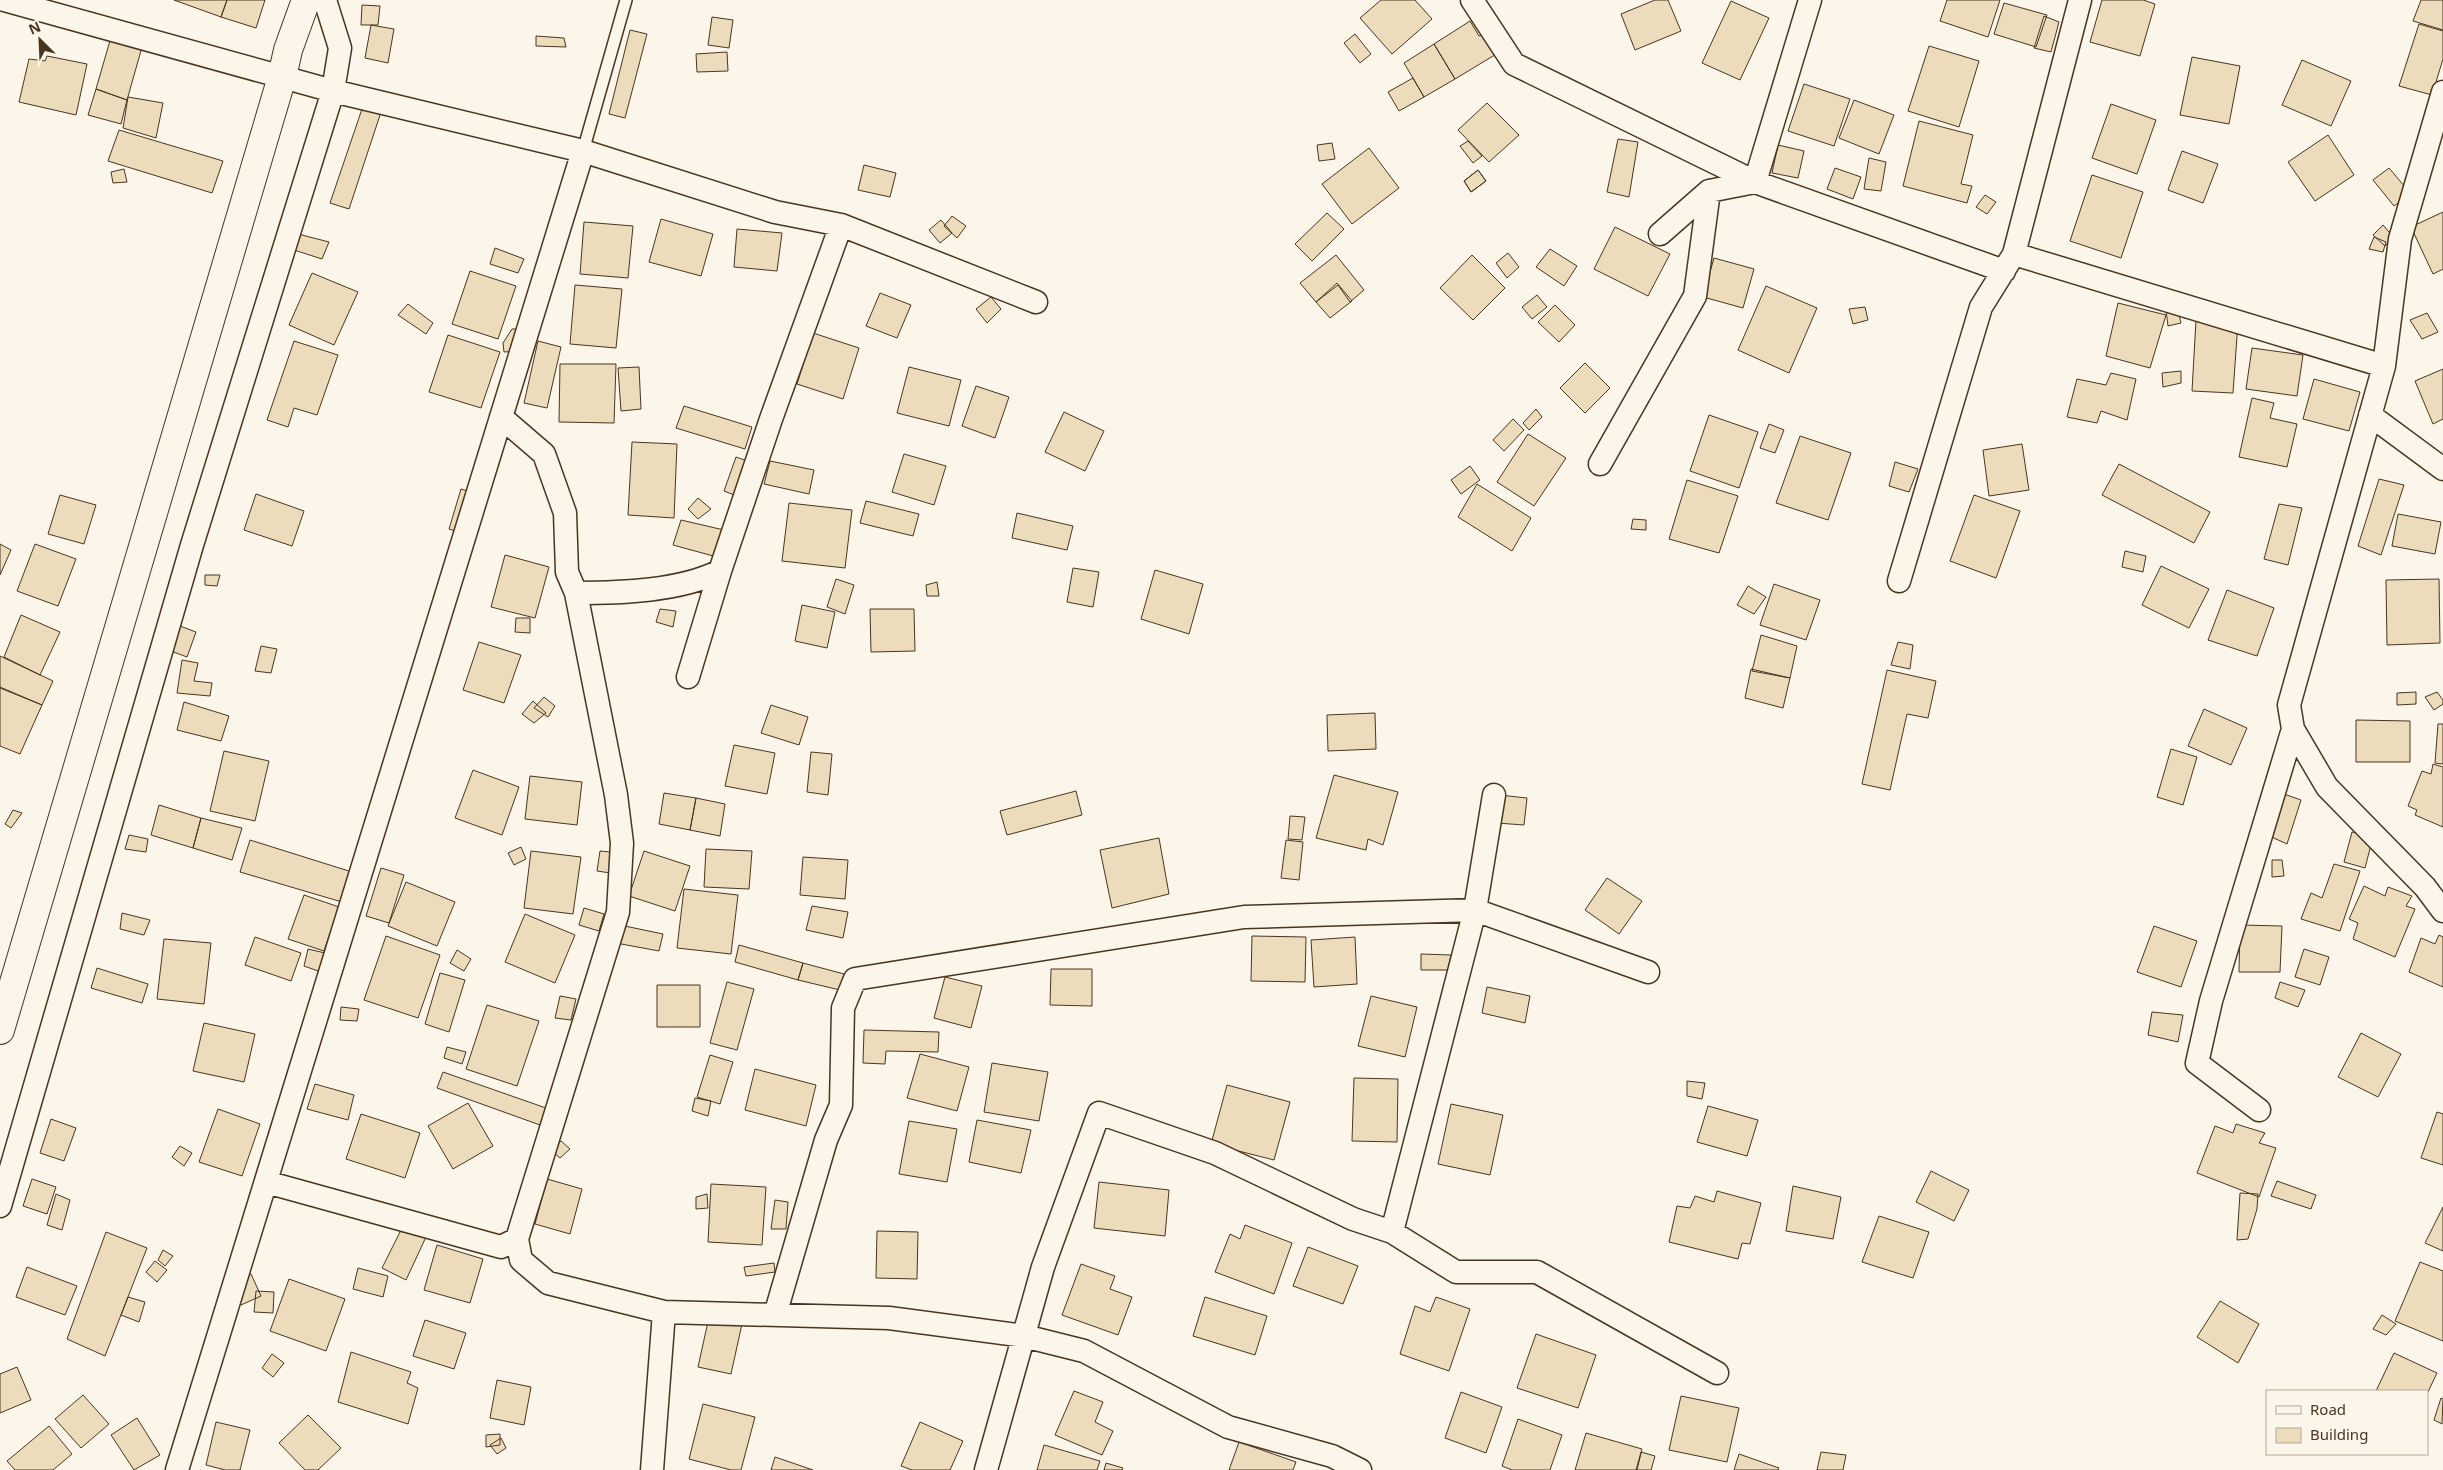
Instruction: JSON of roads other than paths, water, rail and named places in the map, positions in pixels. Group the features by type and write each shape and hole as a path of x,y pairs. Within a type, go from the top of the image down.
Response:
{"highway":[{"path":"0,1030 282,77 288,50 306,0"}],"street":[{"path":"4,0 333,91 583,151 775,212 841,225 1036,302"},
{"path":"0,1206 192,545 333,91 340,48 325,0"},
{"path":"1472,0 1514,64 1754,182 2009,263 2384,366"},
{"path":"1754,182 1810,0"},
{"path":"1899,581 1981,307 2009,263 2080,0"},
{"path":"2443,92 2400,239 2384,366 2289,705 2293,729 2327,787 2425,887 2443,911"},
{"path":"177,1470 583,151"},
{"path":"1660,234 1708,191 1754,182"},
{"path":"1600,464 1695,296 1708,191"},
{"path":"688,677 720,571 771,419 841,225"},
{"path":"2370,415 2443,469"},
{"path":"501,417 544,454 565,513 567,572 576,593 616,795 622,843 618,912 517,1239 521,1260 548,1282 664,1312 889,1318 1024,1336 1084,1351 1228,1427 1330,1463 1360,1470"},
{"path":"576,593 623,593 705,578 720,571"},
{"path":"2259,1110 2196,1063 2211,1001 2293,729"},
{"path":"1392,1232 1475,910 1494,795"},
{"path":"775,1315 826,1140 842,1105 844,1008 855,979 1244,917 1475,910 1648,972"},
{"path":"986,1470 1043,1266 1099,1113 1215,1154 1353,1219 1392,1232 1456,1272 1537,1272 1718,1373"},
{"path":"266,1182 501,1247 517,1239"},
{"path":"652,1470 664,1312"},
{"path":"186,1444 195,1470"}],"lane":[{"path":"583,151 626,0"}]}
